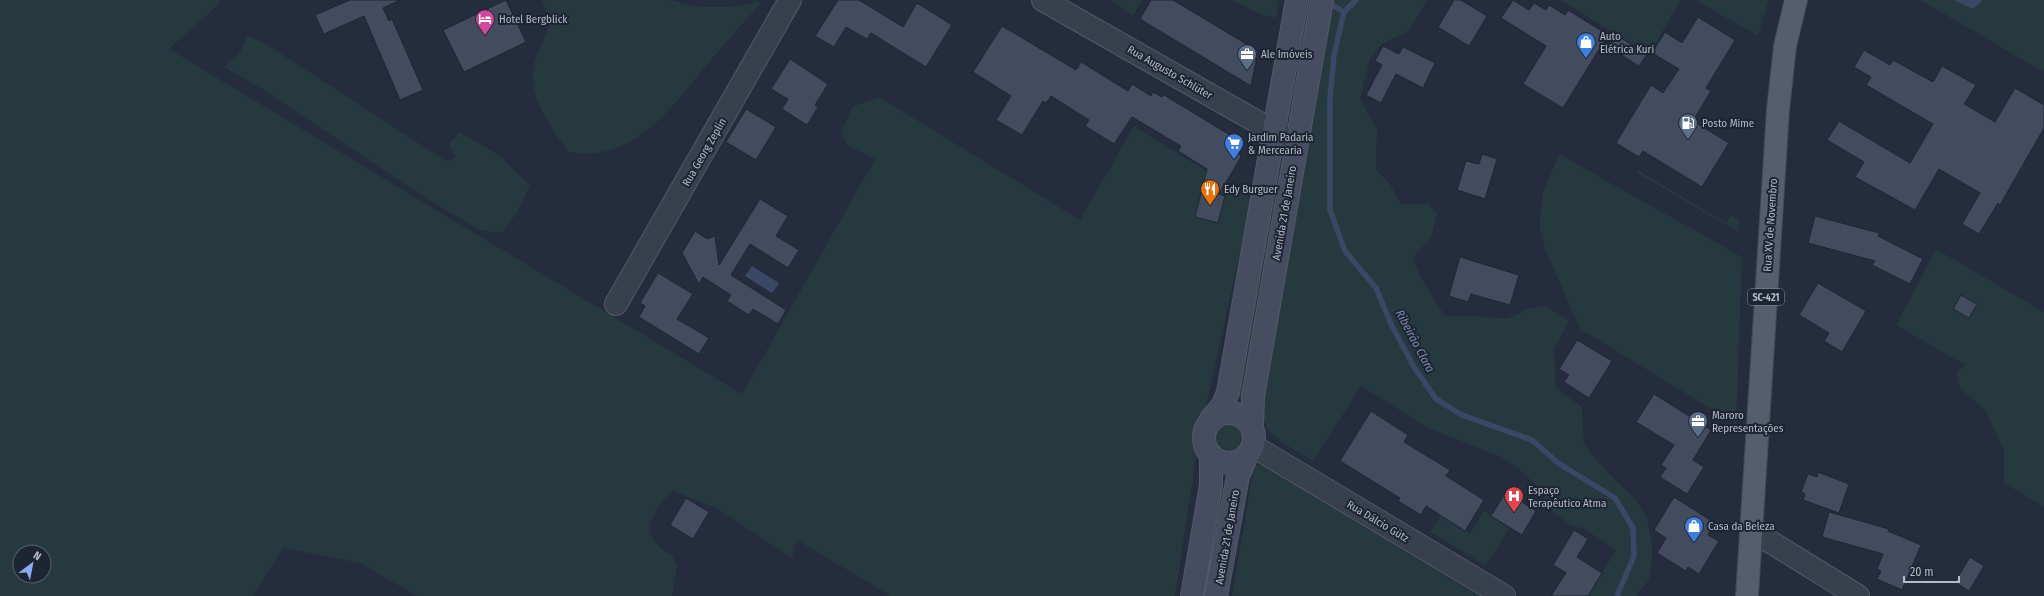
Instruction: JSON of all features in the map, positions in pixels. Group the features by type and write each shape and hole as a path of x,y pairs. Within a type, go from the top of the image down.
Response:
{"main road":[{"path":"1211,419 1225,412 1234,413 1248,420 1251,443 1241,460 1225,463 1211,455 1206,449 1204,433 1211,419 1223,405 1228,392 1297,0"},
{"name":"Avenida 21 de Janeiro","path":"1216,596 1238,476 1251,443 1253,396 1322,0"},
{"name":"Rua XV de Novembro","path":"1747,596 1778,110 1786,46 1796,0"},
{"path":"1192,596 1211,485 1211,455"}],"street":[{"name":"Rua Georg Zeplin","path":"616,304 790,0"},
{"name":"Rua Augusto Schlüter","path":"1043,0 1296,144"},
{"name":"Rua Dálcio Gütz","path":"1251,443 1504,596"},
{"path":"1751,530 1858,596"}],"green space":[{"path":"0,0 219,0 218,5 169,49 742,394 875,159 848,146 841,133 852,107 879,97 1080,220 1134,126 1252,199 1199,437 1175,596 891,596 797,540 792,558 718,509 673,491 663,500 657,509 652,519 649,532 659,547 672,555 677,566 672,596 417,596 360,563 283,548 253,596 0,596"},
{"path":"542,0 671,0 698,7 732,7 763,1 679,99 649,129 632,141 613,149 592,153 568,152 541,110 536,98 533,85 535,61 549,24"},
{"path":"1113,0 1142,0 1133,16 1112,2"},
{"path":"1230,0 1279,0 1276,18 1263,15"},
{"path":"1306,0 1312,0 1295,100 1289,99"},
{"path":"1333,0 1427,0 1409,31 1382,44 1370,58 1360,99 1377,129 1376,169 1390,184 1401,204 1429,204 1437,214 1431,238 1412,258 1424,283 1445,316 1479,316 1507,319 1528,309 1545,305 1569,321 1554,349 1556,388 1582,407 1584,444 1605,470 1635,499 1647,518 1653,552 1649,580 1636,596 1588,596 1616,550 1583,528 1571,526 1553,512 1540,489 1518,468 1499,456 1430,429 1361,386 1313,461 1283,443 1268,430 1261,414 1270,349"},
{"path":"1560,0 1681,0 1649,54"},
{"path":"1695,0 1769,0 1758,36"},
{"path":"1920,0 2044,0 2044,72"},
{"path":"247,36 263,42 446,161 456,158 449,144 460,132 500,156 530,185 518,211 502,233 480,230 432,202 259,87 224,67 240,52"},
{"path":"1559,154 1742,257 1736,424 1580,329 1545,249 1539,226 1543,193"},
{"path":"1638,170 1726,223 1730,215 1740,220 1738,232 1637,173"},
{"path":"1274,171 1283,172 1245,400 1237,399"},
{"path":"1936,249 2044,312 2044,507 2004,483 2004,451 1985,410 1960,388 1956,374 1965,365 1896,325"},
{"path":"1229,420 1239,423 1244,428 1247,438 1244,448 1239,453 1229,456 1219,453 1214,448 1211,438 1214,428 1219,423"},
{"path":"1256,466 1263,466 1479,596 1232,596 1253,471"},
{"path":"1220,488 1227,488 1208,596 1201,596"},
{"path":"1484,511 1510,527 1486,566 1430,532 1441,515 1470,533"}],"water":[{"path":"1954,0 1983,0 1973,9"},
{"path":"752,266 779,283 772,293 745,276"}],"building":[{"path":"350,0 400,0 383,8 389,21 392,19 423,90 400,100 364,16 324,34 315,15"},
{"name":"Hotel Bergblick","path":"506,0 526,42 464,72 443,30"},
{"path":"838,0 859,0 903,27 917,3 952,25 926,67 871,33 867,39 846,27 834,47 815,36"},
{"path":"1151,0 1173,0 1258,51 1251,86 1140,19"},
{"path":"1454,0 1461,0 1487,16 1469,46 1438,27"},
{"path":"1513,0 1529,10 1534,3 1546,10 1549,5 1565,15 1568,10 1608,35 1563,108 1523,84 1546,46 1501,18"},
{"path":"1698,17 1735,40 1706,88 1711,91 1693,121 1729,143 1702,187 1643,151 1639,157 1616,143 1651,85 1663,93 1679,69 1652,53 1665,32 1682,43"},
{"path":"1002,26 1076,70 1081,62 1128,91 1132,84 1151,96 1153,92 1162,97 1164,95 1230,135 1241,157 1219,194 1225,196 1218,223 1195,217 1207,169 1178,151 1181,146 1132,117 1114,144 1085,126 1089,120 1051,96 1046,103 1043,101 1022,135 996,120 1011,96 973,72"},
{"path":"1615,34 1647,54 1639,66 1607,46"},
{"path":"1383,46 1399,54 1403,47 1435,63 1423,88 1396,74 1381,103 1366,95 1382,65 1375,61"},
{"path":"1864,50 1890,65 1893,60 1933,82 1942,66 1976,85 1964,104 1995,122 2015,88 2044,105 2044,128 2000,205 1998,203 1979,234 1962,224 1980,193 1939,169 1915,210 1855,177 1864,162 1827,140 1839,121 1910,163 1933,124 1866,85 1871,77 1854,67"},
{"path":"790,59 828,84 815,105 818,107 807,125 782,109 788,99 771,89"},
{"path":"746,109 776,127 756,160 726,142"},
{"path":"1482,154 1497,159 1485,199 1457,190 1466,161 1479,164"},
{"path":"760,199 788,216 776,236 799,250 788,268 750,244 731,275 786,310 778,324 753,309 749,315 727,301 731,295 703,277 699,284 682,253 695,231 707,239 715,236 719,265"},
{"path":"1815,216 1879,233 1878,236 1923,259 1910,284 1872,265 1875,261 1808,243"},
{"path":"1460,257 1519,275 1510,305 1471,294 1468,302 1449,296"},
{"path":"658,273 693,294 677,319 709,338 699,354 639,317 645,306 640,303"},
{"path":"1818,283 1866,311 1842,352 1824,341 1829,333 1799,315"},
{"path":"1961,295 1977,304 1969,318 1953,309"},
{"path":"1577,340 1612,361 1589,398 1564,382 1569,375 1559,369"},
{"path":"1654,394 1711,430 1693,460 1704,467 1687,494 1660,477 1666,468 1661,465 1674,445 1636,422"},
{"path":"1371,411 1408,435 1404,442 1450,470 1446,476 1484,500 1465,531 1426,506 1421,515 1398,501 1400,498 1340,461"},
{"path":"1818,472 1849,484 1839,513 1803,500 1805,494 1801,492 1808,474 1817,477"},
{"name":"Espaço Terapêutico Atma","path":"1506,492 1536,511 1522,535 1491,516"},
{"path":"1674,497 1715,523 1708,535 1719,541 1699,574 1688,567 1686,571 1657,553 1666,538 1654,530"},
{"path":"686,498 709,512 693,539 670,525"},
{"path":"1829,512 1889,529 1888,531 1921,545 1902,590 1877,579 1881,571 1877,569 1883,554 1822,537"},
{"path":"1574,530 1588,539 1577,557 1602,573 1588,596 1551,596 1566,573 1553,565"},
{"path":"1970,557 1984,566 1969,591 1955,582"}],"waterway":[{"name":"Ribeirão Clara","path":"1356,0 1344,12 1334,55 1330,98 1330,210 1345,251 1376,288 1391,324 1414,367 1436,399 1462,415 1532,440 1558,463 1615,498 1633,528 1634,556 1617,596"},
{"path":"1334,6 1344,12"}],"place":[{"name":"Hotel Bergblick","path":"485,36"},
{"name":"Auto Elétrica Kuri","path":"1586,59"},
{"name":"Ale Imóveis","path":"1247,71"},
{"name":"Posto Mime","path":"1688,140"},
{"name":"Jardim Padaria & Mercearia","path":"1234,160"},
{"name":"Edy Burguer","path":"1210,206"},
{"name":"Maroro Representações","path":"1698,438"},
{"name":"Espaço Terapêutico Atma","path":"1514,513"},
{"name":"Casa da Beleza","path":"1694,543"}]}
